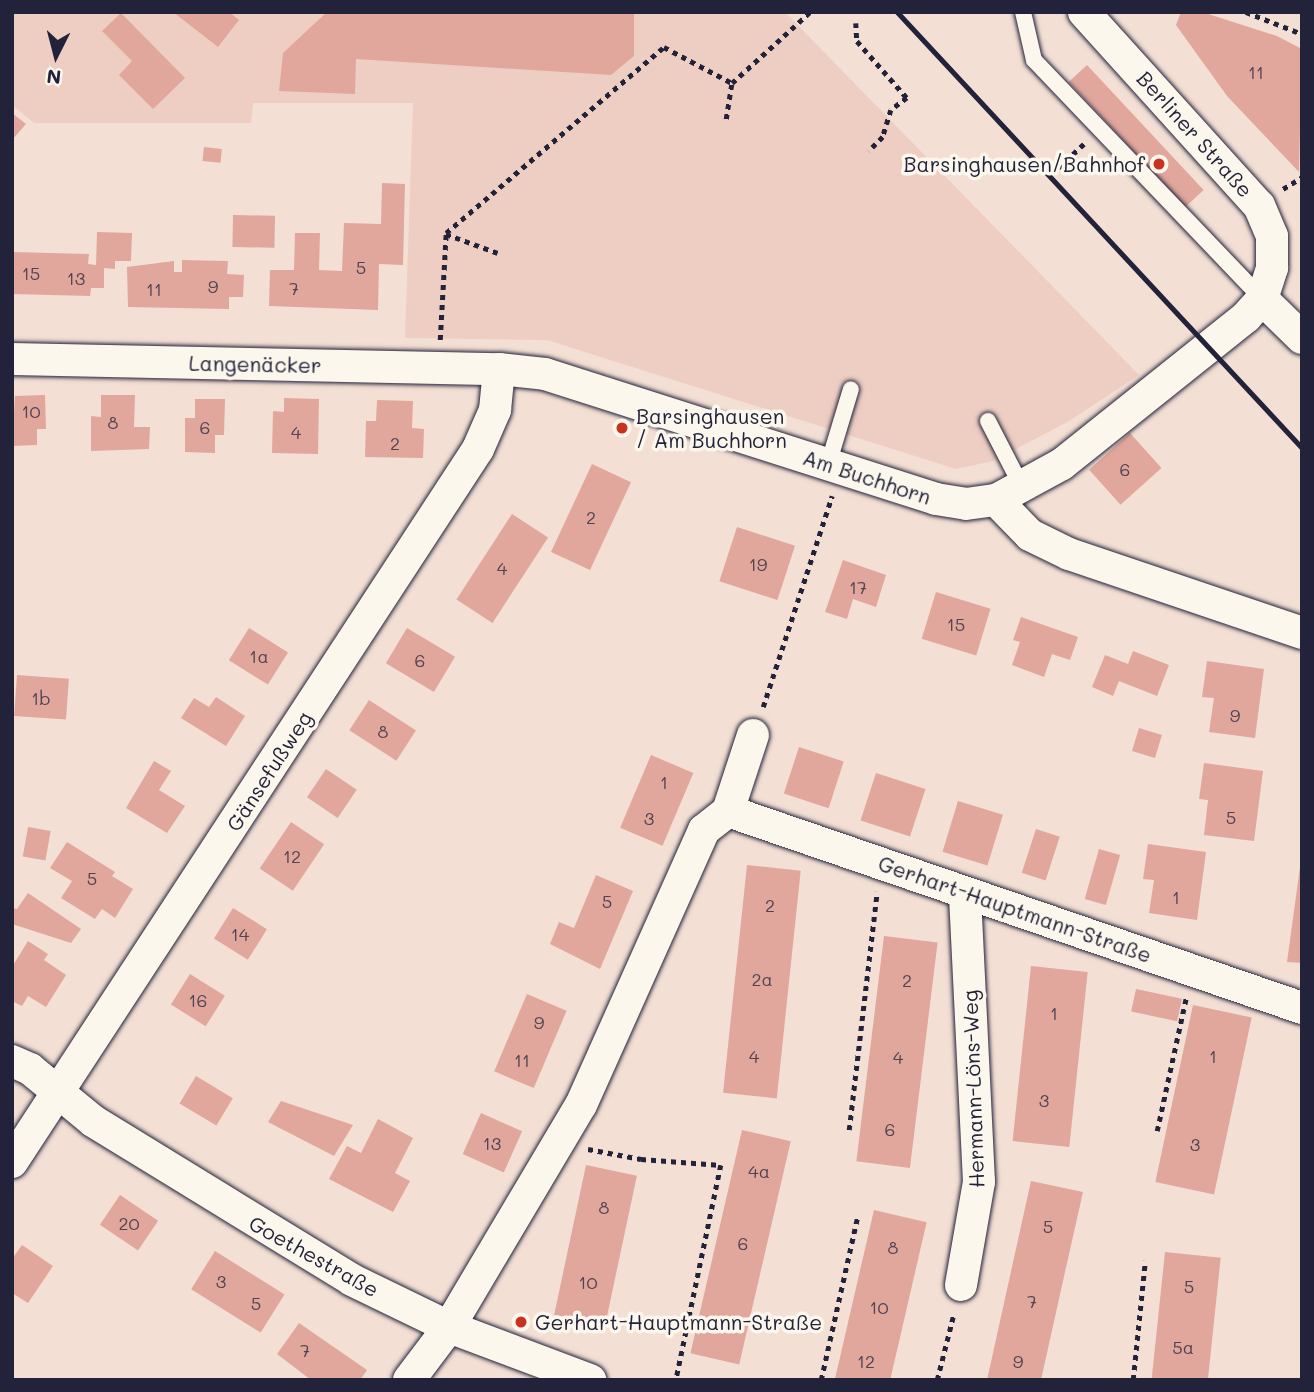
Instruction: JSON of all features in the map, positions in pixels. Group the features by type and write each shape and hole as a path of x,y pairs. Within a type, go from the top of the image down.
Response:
{"street":[{"name":"Berliner Straße","path":"1084,12 1259,206 1272,236 1272,268 1262,299"},
{"path":"1262,299 1302,338"},
{"name":"Am Buchhorn","path":"499,369 589,386 936,499 966,504 1009,494 1062,464 1246,317 1262,299"},
{"name":"Langenäcker","path":"12,359 499,369"},
{"name":"Gänsefußweg","path":"12,1162 478,449 495,410 499,369"},
{"path":"1009,494 1030,535 1069,554 1302,633"},
{"path":"409,1380 449,1326 581,1105 704,830 728,811 753,735"},
{"name":"Gerhart-Hauptmann-Straße","path":"728,811 1302,1008"},
{"name":"Hermann-Löns-Weg","path":"961,1285 979,1182 965,893"},
{"name":"Goethestraße","path":"12,1060 93,1121 257,1225 352,1280 449,1326 590,1380"}],"lane":[{"path":"1023,12 1034,60 1262,299"},
{"path":"834,467 850,389"},
{"path":"988,421 1009,494"}],"path":[{"path":"726,119 732,83 810,12"},
{"path":"1246,12 1302,34"},
{"path":"856,23 857,41 907,98 891,110 883,137 869,151"},
{"path":"438,368 446,233 664,47 732,83"},
{"path":"1058,168 1099,131"},
{"path":"446,233 498,253"},
{"path":"753,735 834,467"},
{"path":"849,1130 880,863"},
{"path":"1157,1131 1192,970"},
{"path":"558,1143 641,1159 721,1166 676,1380"},
{"path":"821,1380 858,1215"},
{"path":"1133,1380 1145,1261"},
{"path":"937,1380 961,1285"}],"shaded area":[{"path":"12,12 785,12 1139,375 1069,421 993,461 956,469 547,340 405,338 413,103 253,103 251,123 34,123 12,105"}],"building":[{"path":"173,12 229,12 239,20 218,47"},
{"path":"327,12 634,12 634,56 611,75 356,59 355,94 279,91 283,53"},
{"path":"1181,12 1202,12 1277,36 1302,49 1299,172 1227,96 1176,25"},
{"path":"121,13 185,78 153,109 119,75 132,61 102,31"},
{"path":"1087,65 1204,190 1185,207 1069,82"},
{"path":"12,113 26,124 12,140"},
{"path":"204,147 222,149 220,163 203,161"},
{"path":"382,183 405,184 403,265 379,264 378,310 269,306 270,270 294,270 295,233 320,233 319,270 342,271 344,223 381,224"},
{"path":"233,215 275,216 274,248 232,247"},
{"path":"97,232 132,233 131,261 115,261 115,269 104,268 104,288 91,288 90,296 12,294 12,252 89,254 88,264 96,265"},
{"path":"182,260 228,261 227,274 244,275 243,297 229,297 229,309 128,307 127,267 174,261 174,272 182,272"},
{"path":"45,395 46,429 37,429 37,445 12,446 15,396"},
{"path":"101,395 135,395 134,427 150,427 149,449 91,451 91,416 101,417"},
{"path":"284,398 319,399 318,454 272,453 273,411 284,412"},
{"path":"195,399 225,399 224,435 215,435 215,453 185,452 185,418 195,418"},
{"path":"377,400 413,401 412,428 424,429 423,458 365,457 366,421 376,421"},
{"path":"1130,433 1161,468 1121,505 1089,470"},
{"path":"592,464 631,482 590,570 551,552"},
{"path":"512,514 548,537 493,623 456,600"},
{"path":"737,527 795,546 777,600 719,581"},
{"path":"843,560 886,575 876,607 853,599 847,619 825,612"},
{"path":"936,592 991,609 976,656 922,639"},
{"path":"1021,617 1078,637 1070,660 1052,654 1044,677 1012,665 1020,642 1013,640"},
{"path":"249,628 288,652 268,685 229,660"},
{"path":"407,628 455,657 434,692 386,663"},
{"path":"1133,651 1169,665 1157,696 1119,681 1113,696 1092,687 1105,655 1128,664"},
{"path":"1207,661 1264,669 1255,738 1209,732 1214,698 1202,697"},
{"path":"17,675 69,679 66,720 14,716"},
{"path":"216,697 245,716 226,746 181,718 194,698 209,707"},
{"path":"369,700 416,730 396,761 349,730"},
{"path":"1139,728 1162,735 1155,758 1132,751"},
{"path":"799,747 844,762 829,808 784,794"},
{"path":"651,755 693,773 662,846 620,828"},
{"path":"154,761 171,771 159,790 185,806 167,833 126,808"},
{"path":"1204,763 1263,771 1254,841 1204,835 1208,800 1199,799"},
{"path":"326,769 357,790 338,818 307,797"},
{"path":"876,773 925,789 910,837 861,821"},
{"path":"958,801 1003,815 987,865 943,852"},
{"path":"291,822 324,844 293,891 260,868"},
{"path":"28,827 51,831 45,861 23,857"},
{"path":"1036,829 1060,837 1046,880 1022,873"},
{"path":"67,842 115,872 112,876 133,889 115,918 102,909 95,919 61,898 72,881 50,868"},
{"path":"1148,844 1206,852 1197,920 1149,913 1154,880 1143,879"},
{"path":"1099,849 1120,855 1106,905 1085,899"},
{"path":"747,865 801,871 777,1098 723,1093"},
{"path":"1302,867 1302,963 1287,962"},
{"path":"596,875 633,891 600,969 550,944 559,922 574,928"},
{"path":"28,893 81,929 71,943 12,924 12,908 17,909"},
{"path":"233,908 267,929 248,960 214,939"},
{"path":"884,936 938,943 910,1168 856,1161"},
{"path":"28,941 48,954 44,960 66,975 46,1007 28,996 22,1006 12,1001 12,967"},
{"path":"1031,966 1088,972 1069,1147 1013,1141"},
{"path":"190,974 225,996 206,1026 171,1005"},
{"path":"1136,989 1182,999 1177,1021 1131,1011"},
{"path":"527,994 567,1011 534,1088 494,1071"},
{"path":"1193,1005 1252,1017 1214,1195 1155,1182"},
{"path":"196,1076 233,1098 216,1126 180,1103"},
{"path":"281,1101 353,1125 334,1156 268,1122"},
{"path":"481,1113 522,1131 504,1172 463,1154"},
{"path":"378,1119 413,1138 395,1173 410,1181 393,1212 329,1179 347,1146 361,1153"},
{"path":"742,1130 791,1141 739,1364 690,1353"},
{"path":"586,1165 637,1176 605,1325 554,1315"},
{"path":"1031,1181 1083,1192 1041,1380 987,1380"},
{"path":"120,1195 158,1221 138,1251 100,1225"},
{"path":"874,1210 927,1222 890,1380 835,1380"},
{"path":"22,1245 53,1266 28,1303 12,1293 12,1259"},
{"path":"215,1251 285,1294 261,1333 191,1289"},
{"path":"1165,1252 1221,1258 1208,1380 1152,1380"},
{"path":"299,1323 367,1370 360,1380 311,1380 277,1354"}],"railway":[{"path":"897,12 1302,448"}],"place":[{"name":"Barsinghausen/Bahnhof","path":"1159,164"},
{"name":"Barsinghausen / Am Buchhorn","path":"622,428"},
{"name":"Gerhart-Hauptmann-Straße","path":"521,1322"}]}
